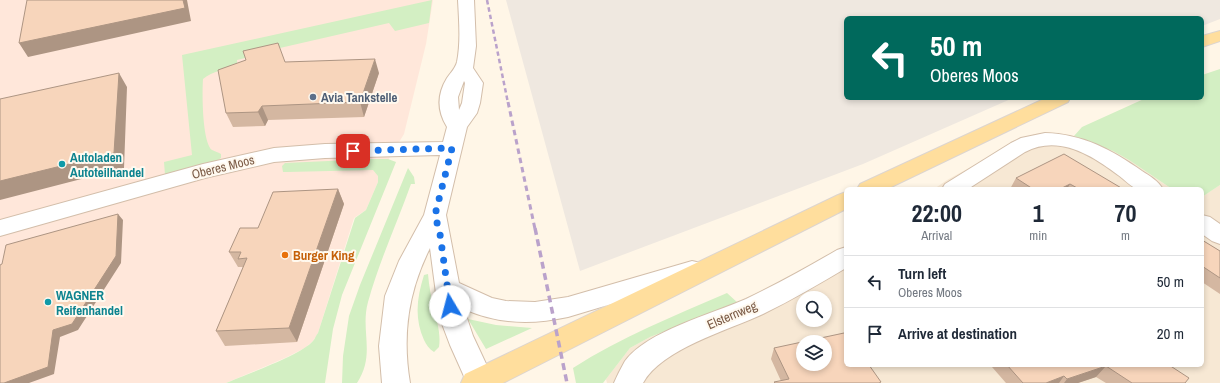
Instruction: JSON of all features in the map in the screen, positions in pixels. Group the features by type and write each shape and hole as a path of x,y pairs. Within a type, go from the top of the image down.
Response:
{"main road":[{"path":"1204,41 1220,36"},
{"path":"872,187 1057,100"},
{"path":"478,382 711,265 844,201"}],"street":[{"path":"396,383 393,357 394,315 398,296 411,261 435,215 457,127 467,113 474,90 472,78 464,68 467,46 466,0"},
{"path":"956,187 1021,146 1040,140 1063,139 1102,154 1149,187"},
{"name":"Oberes Moos","path":"0,228 197,173 274,155 325,151 452,148"},
{"path":"435,215 440,234 454,320 478,382"},
{"path":"1204,224 1220,235"},
{"name":"Elsternweg","path":"628,383 635,368 672,342 789,289 844,257"},
{"path":"448,289 465,299 493,309 513,313 552,311 711,265"}],"shaded area":[{"path":"0,0 433,0 426,44 404,134 379,175 378,182 366,210 354,218 318,333 313,341 305,348 285,358 226,383 0,383"},
{"path":"506,0 1220,0 1220,19 1204,25 1204,16 844,16 844,100 1008,100 863,164 580,271"},
{"path":"1050,132 1074,136 1113,151 1169,187 937,187 1024,138 1035,134"},
{"path":"1220,185 1220,383 607,383 606,379 630,348 650,337 759,295 844,250 844,367 1204,367 1204,196"}],"green space":[{"path":"432,0 429,23 395,31 389,23 258,53 257,55 237,60 237,67 219,71 207,76 203,79 204,127 209,145 212,150 221,154 221,158 215,162 165,175 164,162 192,155 182,55"},
{"path":"1220,69 1220,185 1204,196 1204,187 1169,187 1113,151 1074,136 1082,127 1142,100 1204,100 1204,74"},
{"path":"388,159 396,162 342,295 333,329 325,383 226,383 285,358 307,346 314,340 318,333 355,218 366,210 378,182 378,176 373,170 283,172 282,166 285,163"},
{"path":"408,168 414,177 415,184 411,184 372,287 366,313 367,352 363,372 357,383 342,383 343,356 349,316 360,285"},
{"path":"428,274 439,337 439,347 434,352 429,348 424,340 418,316 418,299 424,275"},
{"path":"727,293 738,303 650,337 630,348 603,383 576,383 573,368 591,357 648,328"},
{"path":"468,319 496,325 532,328 486,349"}],"building":[{"path":"27,0 183,0 185,8 19,43"},
{"path":"278,43 285,62 375,59 360,102 262,106 258,112 226,113 218,70 246,60 243,51"},
{"path":"119,73 114,153 0,181 0,99"},
{"path":"1064,154 1120,187 1075,187 1070,184 1064,187 1030,187 1016,178"},
{"name":"Burger King","path":"338,189 289,328 216,331 247,258 238,259 241,252 229,252 240,228 258,228 273,192"},
{"name":"WAGNER Reifenhandel","path":"118,214 116,256 72,324 53,330 48,367 4,383 0,383 0,265 2,264 6,245"},
{"path":"1204,241 1220,251 1220,278 1204,267"},
{"path":"844,333 844,367 870,367 881,382 775,383 774,382 789,379 774,348 796,343 796,371 832,371 832,336"},
{"path":"1009,367 1103,367 1067,379 1064,376 1046,383 1023,383"},
{"path":"1108,367 1172,367 1189,378 1185,383 1132,383"}],"railway":[{"path":"487,0 508,103"},
{"path":"508,102 535,229"},
{"path":"535,228 567,383"}],"place":[{"name":"Avia Tankstelle","path":"313,97"},
{"name":"Autoladen Autoteilhandel","path":"62,164"},
{"name":"Burger King","path":"285,255"},
{"name":"WAGNER Reifenhandel","path":"48,302"}],"route":[{"path":"353,151 452,148 435,215 440,234 450,306"}]}
